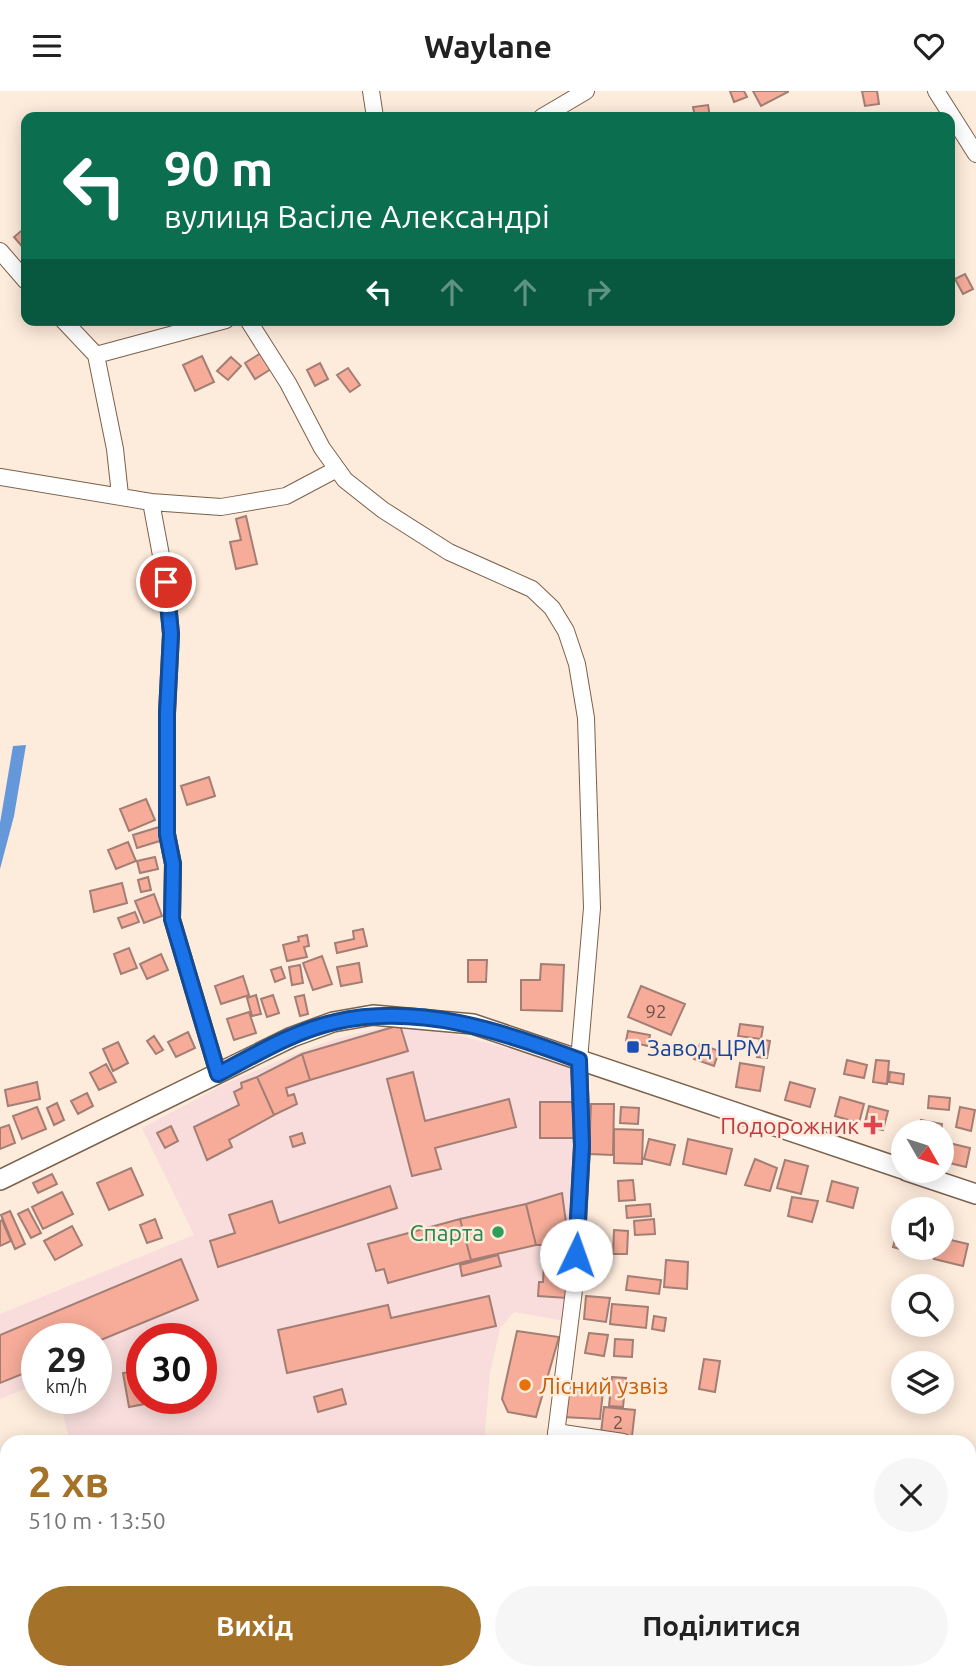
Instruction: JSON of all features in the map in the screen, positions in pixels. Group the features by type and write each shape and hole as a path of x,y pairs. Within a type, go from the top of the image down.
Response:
{"main road":[{"path":"0,1180 292,1037 333,1022 373,1015 472,1024 891,1165"},
{"path":"943,1183 976,1194"}],"street":[{"path":"371,91 374,112"},
{"path":"550,112 586,91"},
{"path":"936,91 949,112"},
{"path":"955,121 976,154"},
{"path":"0,251 21,275"},
{"path":"69,326 96,355 116,449 120,495"},
{"path":"96,355 204,326"},
{"path":"252,326 345,480 383,510 449,552 532,589 552,608 566,631 577,664 586,718 592,894 579,1060 582,1146 575,1282 556,1435"},
{"path":"0,477 151,502 221,507 266,502 286,496 337,469"},
{"path":"151,502 166,582 171,634 167,713 167,834 173,864 172,919 218,1074"}],"shaded area":[{"path":"401,1023 469,1038 578,1068 578,1146 566,1321 514,1312 500,1328 490,1373 485,1435 68,1435 63,1414 112,1414 112,1323 21,1323 21,1390 0,1399 0,1314 194,1235 142,1128 225,1084 335,1039"}],"water":[{"path":"26,745 14,816 0,869 0,823 13,746"}],"building":[{"path":"730,91 744,91 747,97 734,102"},
{"path":"753,91 788,91 788,92 761,106"},
{"path":"862,91 877,91 879,104 865,106"},
{"path":"708,105 709,112 694,112 693,107"},
{"path":"21,231 21,245 14,237"},
{"path":"965,274 973,289 963,294 955,279"},
{"path":"261,353 271,369 255,379 245,363"},
{"path":"202,356 214,382 195,391 183,365"},
{"path":"231,357 241,366 228,380 217,371"},
{"path":"320,363 328,379 315,386 307,370"},
{"path":"348,368 360,385 350,392 337,375"},
{"path":"246,516 257,564 236,569 230,542 241,540 236,519"},
{"path":"209,777 215,796 187,805 181,786"},
{"path":"146,799 155,820 129,831 120,809"},
{"path":"159,827 163,840 137,848 133,835"},
{"path":"128,842 136,861 116,869 108,850"},
{"path":"155,857 158,869 140,873 137,861"},
{"path":"148,877 151,890 141,892 138,880"},
{"path":"122,883 127,903 94,912 90,891"},
{"path":"154,894 162,916 144,923 135,901"},
{"path":"135,912 139,922 122,928 118,918"},
{"path":"363,929 367,946 337,953 335,943 354,939 353,931"},
{"path":"307,935 309,946 304,947 307,957 287,961 283,945 299,941 298,937"},
{"path":"129,948 137,968 121,974 114,954"},
{"path":"161,954 168,970 147,979 140,964"},
{"path":"322,956 332,984 313,990 303,963"},
{"path":"468,960 487,960 486,982 468,982"},
{"path":"359,963 362,982 341,986 337,967"},
{"path":"541,964 564,965 562,1011 521,1010 521,980 540,980"},
{"path":"300,965 303,983 292,985 289,967"},
{"path":"281,967 285,978 275,982 271,970"},
{"path":"243,976 249,995 221,1004 215,986"},
{"path":"641,986 685,1004 671,1035 628,1017"},
{"path":"256,995 261,1014 252,1016 247,998"},
{"path":"273,995 279,1013 267,1017 261,999"},
{"path":"304,995 308,1014 300,1016 295,997"},
{"path":"249,1012 256,1033 234,1040 227,1019"},
{"path":"740,1024 763,1027 761,1039 738,1036"},
{"path":"400,1025 408,1051 310,1080 302,1054"},
{"path":"628,1031 650,1035 648,1046 626,1041"},
{"path":"188,1032 195,1048 176,1057 168,1042"},
{"path":"154,1036 163,1050 156,1054 147,1041"},
{"path":"760,1039 770,1041 767,1058 757,1057"},
{"path":"118,1042 128,1063 113,1071 103,1049"},
{"path":"700,1044 719,1051 714,1066 694,1059"},
{"path":"302,1054 310,1080 286,1088 288,1096 294,1094 297,1104 274,1115 257,1077"},
{"path":"847,1060 867,1065 864,1078 844,1074"},
{"path":"876,1060 889,1061 887,1084 873,1082"},
{"path":"740,1063 764,1067 760,1091 736,1087"},
{"path":"106,1064 116,1082 99,1090 90,1073"},
{"path":"413,1072 425,1121 509,1099 516,1127 435,1148 441,1169 412,1176 387,1079"},
{"path":"890,1072 904,1074 903,1084 889,1082"},
{"path":"257,1077 274,1115 229,1140 232,1147 207,1160 194,1127 239,1105 234,1092 242,1088 241,1083"},
{"path":"37,1082 40,1099 8,1106 5,1090"},
{"path":"790,1082 815,1089 810,1107 785,1100"},
{"path":"87,1093 93,1106 78,1114 71,1101"},
{"path":"929,1096 950,1098 949,1110 928,1108"},
{"path":"840,1097 864,1104 859,1123 835,1116"},
{"path":"540,1102 575,1102 575,1138 540,1138"},
{"path":"57,1103 64,1120 54,1125 47,1108"},
{"path":"591,1104 614,1104 613,1155 589,1154"},
{"path":"869,1106 888,1111 883,1130 864,1126"},
{"path":"37,1107 46,1129 22,1139 13,1116"},
{"path":"621,1107 639,1108 638,1124 620,1123"},
{"path":"960,1107 975,1110 971,1131 956,1127"},
{"path":"9,1125 15,1143 0,1149 0,1128"},
{"path":"171,1126 178,1141 165,1148 157,1133"},
{"path":"614,1129 643,1130 642,1164 614,1163"},
{"path":"302,1133 305,1143 293,1147 290,1137"},
{"path":"649,1139 675,1145 670,1165 644,1159"},
{"path":"688,1139 732,1149 726,1174 683,1164"},
{"path":"954,1144 970,1148 966,1167 954,1164"},
{"path":"755,1159 777,1168 770,1191 745,1185"},
{"path":"785,1160 808,1166 801,1194 777,1188"},
{"path":"131,1168 143,1195 109,1210 97,1183"},
{"path":"52,1174 57,1184 38,1193 33,1183"},
{"path":"633,1180 635,1200 619,1201 618,1181"},
{"path":"832,1181 858,1188 853,1208 827,1201"},
{"path":"390,1186 397,1208 218,1267 210,1241 235,1233 229,1215 272,1201 279,1223"},
{"path":"62,1192 73,1214 43,1229 32,1207"},
{"path":"562,1193 569,1245 536,1245 526,1204"},
{"path":"792,1197 818,1201 812,1222 788,1216"},
{"name":"Спарта","path":"526,1204 536,1245 471,1260 460,1219"},
{"path":"650,1204 651,1216 627,1218 626,1206"},
{"path":"28,1209 41,1233 31,1238 18,1214"},
{"path":"10,1211 25,1244 15,1249 1,1215"},
{"path":"155,1219 162,1238 147,1243 140,1225"},
{"path":"460,1219 471,1260 388,1283 384,1269 376,1271 368,1244"},
{"path":"654,1219 655,1234 635,1235 634,1221"},
{"path":"2,1220 11,1241 0,1246 0,1221"},
{"path":"72,1226 82,1245 55,1260 44,1241"},
{"path":"614,1230 628,1231 627,1254 613,1254"},
{"path":"954,1241 968,1244 963,1266 938,1260 954,1260"},
{"path":"545,1244 569,1245 567,1298 538,1296 539,1282 543,1282"},
{"path":"498,1255 501,1266 462,1276 460,1265"},
{"path":"181,1259 198,1300 142,1323 126,1323 126,1330 112,1335 112,1323 29,1323"},
{"path":"666,1260 688,1262 687,1289 664,1287"},
{"path":"628,1276 661,1280 659,1294 626,1290"},
{"path":"489,1296 496,1326 287,1373 278,1330 388,1305 391,1318"},
{"path":"586,1296 610,1298 606,1322 584,1319"},
{"path":"612,1304 648,1307 646,1328 610,1324"},
{"path":"654,1316 666,1318 664,1331 652,1329"},
{"path":"21,1326 21,1374 0,1383 0,1335"},
{"name":"Лісний узвіз","path":"517,1331 559,1337 536,1417 508,1412 502,1399"},
{"path":"589,1333 608,1335 604,1356 585,1353"},
{"path":"615,1339 633,1340 632,1357 614,1356"},
{"path":"704,1359 720,1361 715,1392 699,1389"},
{"path":"612,1377 626,1378 623,1407 609,1406"},
{"path":"567,1385 603,1391 600,1419 563,1417"},
{"path":"342,1389 346,1404 318,1412 314,1397"},
{"path":"604,1407 635,1410 632,1435 601,1433"}],"place":[{"name":"Завод ЦРМ","path":"633,1047"},
{"name":"Подорожник","path":"873,1125"},
{"name":"Спарта","path":"498,1232"},
{"name":"Лісний узвіз","path":"525,1385"}],"route":[{"path":"166,582 171,634 167,713 167,834 173,864 172,919 218,1074 292,1037 333,1022 373,1015 420,1017 472,1024 579,1060 582,1146 576,1255"}]}
